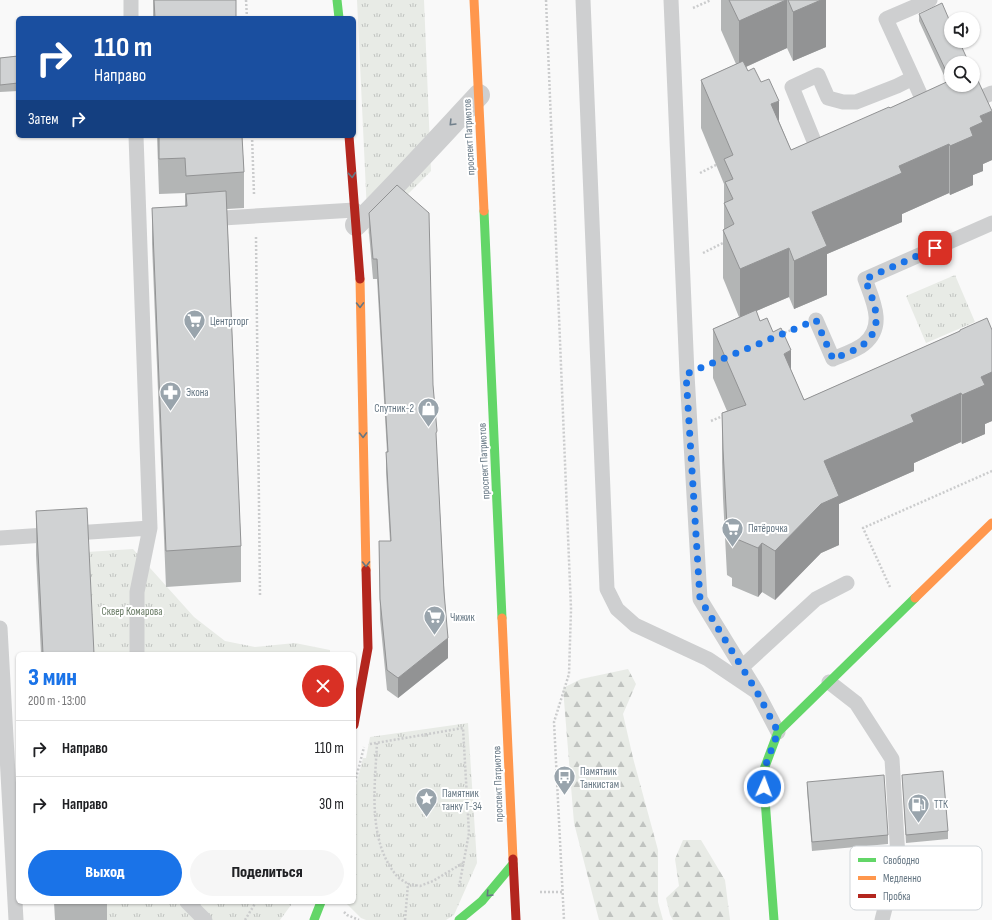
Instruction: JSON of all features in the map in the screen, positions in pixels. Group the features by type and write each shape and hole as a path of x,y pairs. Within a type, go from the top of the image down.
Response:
{"main road":[{"path":"338,0 339,16"},
{"name":"проспект Патриотов","path":"474,0 504,630 516,920"},
{"path":"349,138 360,273 368,648 356,714"},
{"path":"774,920 763,772 778,732 992,523"},
{"path":"459,920 492,891 514,864"},
{"path":"314,920 320,904"}],"street":[{"path":"355,218 417,163 451,124 479,96"}],"lane":[{"path":"131,0 131,16"},
{"path":"583,0 607,589 617,609 635,625 708,659 757,692"},
{"path":"671,0 686,374 700,599 757,692 778,732"},
{"path":"930,0 886,19 913,78 938,117 992,93"},
{"path":"816,146 792,87 818,75 828,98 842,102 856,102 913,78"},
{"path":"136,138 150,528 138,592 137,652"},
{"path":"194,219 255,215 355,218"},
{"path":"140,223 156,222"},
{"path":"816,320 833,359 863,344 875,331 876,309 865,279 992,223"},
{"path":"0,538 150,528"},
{"path":"742,667 816,598 847,583"},
{"path":"0,628 4,762 16,920"},
{"path":"829,682 856,703 892,759 897,846"},
{"path":"189,904 205,920"},
{"path":"882,920 885,910"}],"path":[{"path":"246,0 246,16"},
{"path":"546,0 571,609 569,674 554,722 564,920"},
{"path":"252,138 255,215 260,595"},
{"path":"780,335 816,320"},
{"path":"902,611 863,528 992,471"},
{"path":"356,779 365,745 463,728 469,833 464,862 433,881 420,886 408,884 397,876 382,850 376,826 375,800 377,743"},
{"path":"405,920 408,884"},
{"path":"245,920 255,904"}],"green space":[{"path":"357,0 424,0 431,171 368,234"},
{"path":"955,275 975,322 926,343 906,296"},
{"name":"Сквер Комарова","path":"133,549 194,617 225,641 255,647 295,643 330,650 330,652 92,652 87,552"},
{"path":"628,669 636,684 623,714 633,758 658,850 658,902 663,920 599,920 574,823 563,688 581,679"},
{"path":"468,723 477,863 454,915 446,920 366,920 361,918 347,904 356,904 356,785 363,758 366,758 370,737"},
{"path":"683,840 701,840 725,880 730,920 673,920 670,915 666,898 679,886 675,859"},
{"path":"105,904 291,904 280,920 106,920"}],"building":[{"path":"154,0 236,0 236,16 155,16"},
{"path":"729,0 786,0 739,21"},
{"path":"788,0 821,0 793,12"},
{"path":"942,3 946,12 944,12 944,48 962,48 966,56 944,56 944,67 919,14"},
{"path":"16,56 16,83 0,85 0,58"},
{"path":"743,61 748,71 754,68 761,82 769,79 779,101 771,104 791,150 944,83 944,92 980,92 980,85 992,111 980,116 983,122 970,128 973,136 950,146 949,144 899,166 902,173 812,212 827,246 794,261 789,248 740,269 723,230 734,224 724,203 733,199 725,182 733,179 724,159 733,155 701,80"},
{"path":"159,138 242,138 244,172 186,176 185,158 159,159"},
{"path":"397,185 429,213 433,385 437,431 444,592 448,638 398,678 387,670 380,599 379,541 391,541 386,452 388,452 377,259 373,259 369,213"},
{"path":"226,191 241,546 166,551 152,208 187,206 186,194"},
{"path":"756,310 760,321 767,318 773,332 781,328 791,350 784,354 804,400 987,318 992,330 992,372 981,377 985,385 962,395 961,393 911,415 914,422 824,461 839,496 821,504 775,551 762,543 758,548 732,537 735,531 727,526 722,413 746,405 713,329"},
{"path":"87,508 94,652 43,652 36,511"},
{"path":"943,771 948,831 906,835 902,775"},
{"path":"884,775 888,835 812,842 807,782"}],"traffic: fast":[{"path":"337,0 339,16"},
{"path":"484,211 502,618"},
{"path":"774,920 763,772 778,732 915,598"},
{"path":"459,920 482,901 513,864"},
{"path":"314,920 320,904"}],"traffic: slow":[{"path":"474,0 484,211"},
{"path":"360,279 366,570"},
{"path":"915,598 992,523"},
{"path":"502,618 513,859"}],"traffic: jam":[{"path":"349,138 360,279"},
{"path":"356,714 368,648 366,570"},
{"path":"513,859 516,920"}],"place":[{"name":"Центрторг","path":"194,340"},
{"name":"Экона","path":"171,412"},
{"name":"Спутник-2","path":"429,428"},
{"name":"Пятёрочка","path":"732,548"},
{"name":"Чижик","path":"435,636"},
{"name":"Памятник Танкистам","path":"565,796"},
{"name":"Памятник танку Т-34","path":"427,818"},
{"name":"ТТК","path":"918,824"}],"route":[{"path":"764,787 763,772 778,732 757,692 700,599 696,509 686,374 816,320 833,359 863,344 875,331 876,309 865,279 935,248"}]}
